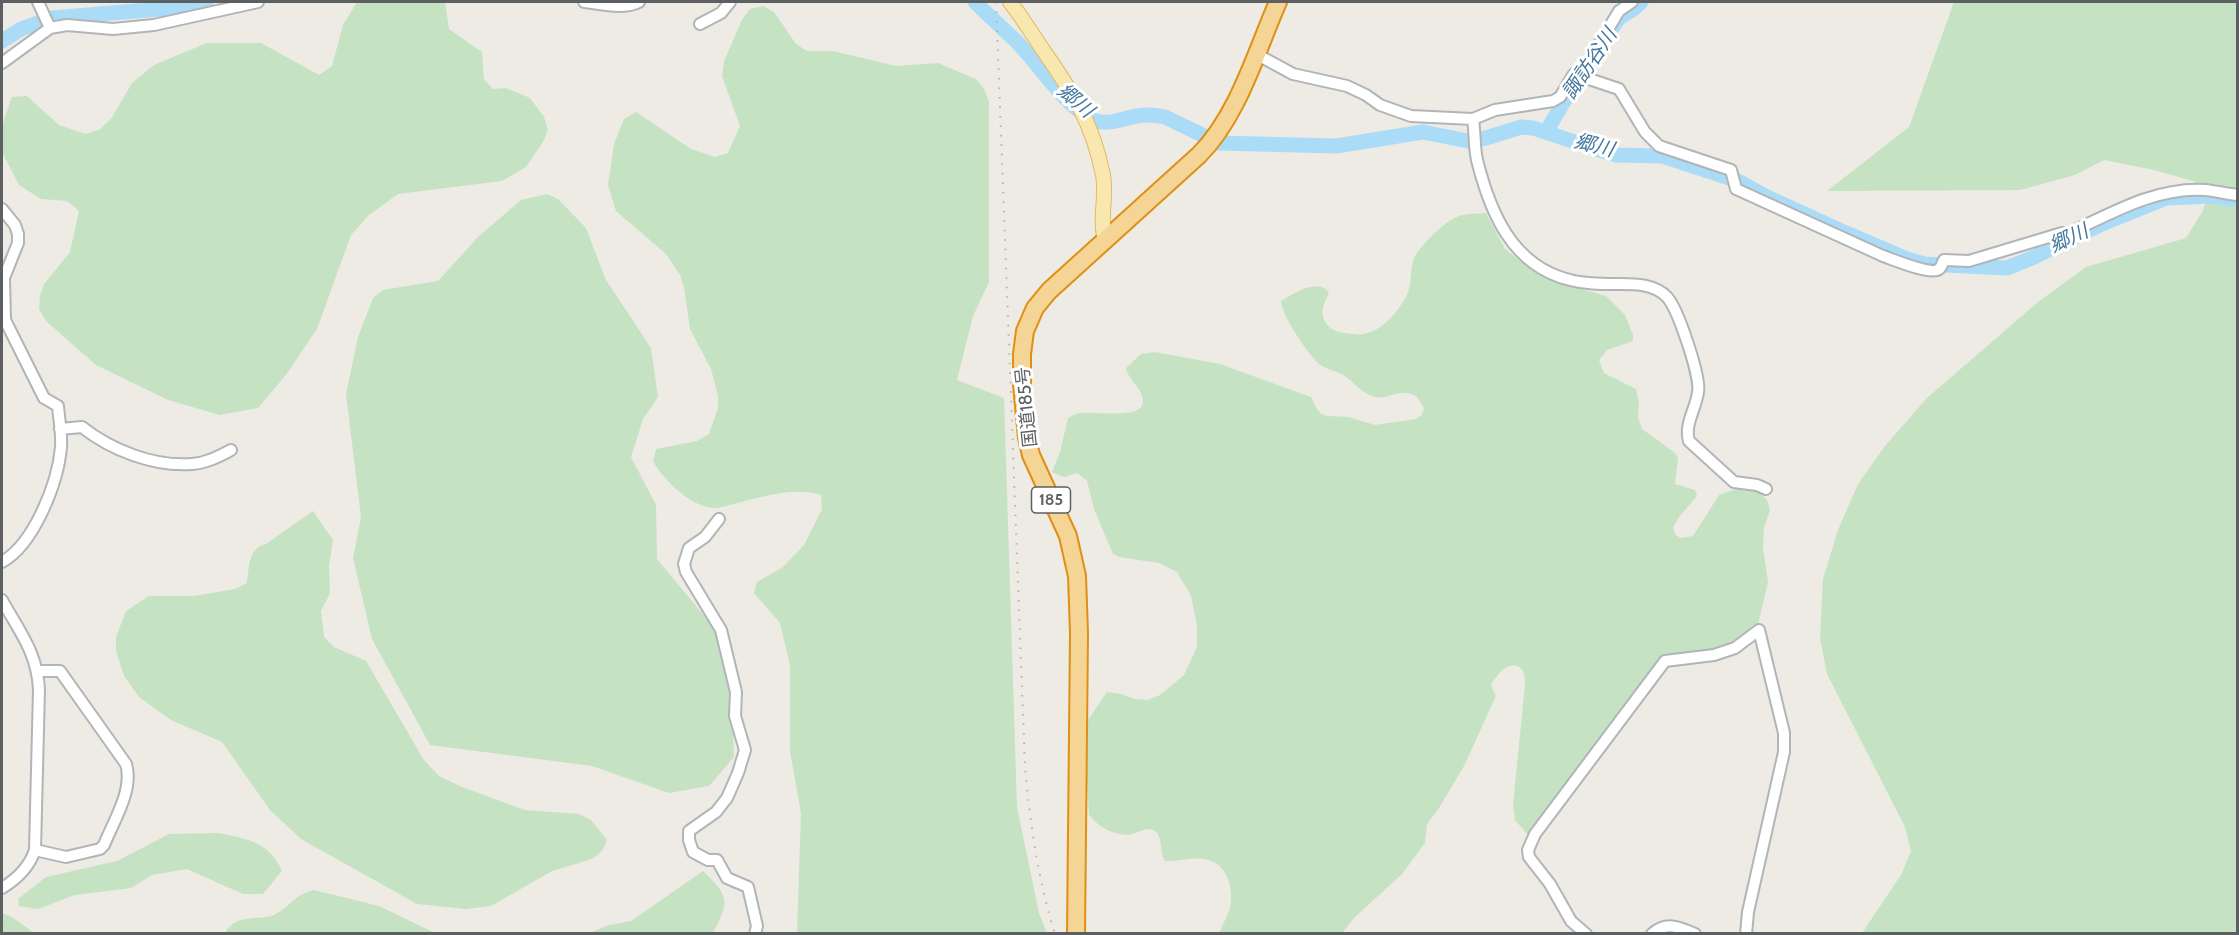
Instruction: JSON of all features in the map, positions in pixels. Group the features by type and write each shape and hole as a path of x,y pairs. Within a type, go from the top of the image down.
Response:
{"highway":[{"name":"国道185号","path":"1076,933 1079,633 1077,576 1068,536 1031,455 1027,438 1022,385 1025,332 1040,301 1209,146 1220,132 1231,112 1278,2"}],"main road":[{"path":"1010,2 1085,115 1104,179 1106,198 1103,231 1105,239"}],"street":[{"path":"38,2 48,22"},
{"path":"48,22 113,29 154,25 256,2"},
{"path":"584,2 621,6 631,6 639,2"},
{"path":"700,24 721,13 730,2"},
{"path":"1256,54 1293,74 1347,86 1380,105 1411,116 1473,119 1494,110 1553,101 1560,97 1587,64 1619,11 1632,2"},
{"path":"2,63 48,22"},
{"path":"1579,75 1619,89 1645,132 1664,149 1731,170 1736,189 1893,260 1934,272 1944,260 1969,261 2062,233 2070,233 2156,195 2206,190 2238,195"},
{"path":"1473,119 1477,159 1495,212 1510,241 1525,258 1568,280 1644,285 1667,297 1677,313 1697,377 1699,391 1686,431 1689,441 1734,482 1766,489"},
{"path":"2,209 15,225 18,234 18,243 4,278 3,319 44,398 58,406 62,444 58,472 49,496 27,539 10,558 2,562"},
{"path":"60,429 82,427 94,437 144,459 162,462 191,464 212,460 231,450"},
{"path":"718,519 705,537 689,548 684,564 686,572 721,630 736,692 735,717 745,750 727,798 716,812 689,831 689,840 693,852 708,860 717,860 727,878 748,887 757,926 755,933"},
{"path":"2,600 28,646 38,671 35,850 18,878 2,888"},
{"path":"1586,933 1570,921 1550,884 1529,857 1528,850 1535,834 1665,661 1714,655 1735,648 1759,630 1784,733 1784,752 1746,933"},
{"path":"35,850 66,857 100,849 104,845 126,792 128,771 126,764 60,671 38,671"},
{"path":"1652,933 1667,926 1677,926 1695,933"}],"green space":[{"path":"357,2 445,2 449,29 482,52 484,79 493,89 506,88 530,98 544,117 548,130 543,142 526,167 502,181 398,194 369,215 351,235 317,329 286,375 258,408 220,415 168,400 96,365 46,321 39,309 44,284 70,252 79,211 67,201 41,199 19,185 2,152 3,123 12,97 27,96 59,125 85,134 99,130 111,119 132,83 154,65 207,43 261,43 319,75 332,66 343,25"},
{"path":"1954,2 2237,2 2237,933 1862,933 1901,875 1911,851 1905,827 1827,674 1820,638 1823,579 1838,530 1858,484 1885,446 1927,398 2038,302 2086,267 2186,238 2208,198 2193,181 2104,160 2075,175 2020,190 1827,191 1909,127"},
{"path":"763,6 774,12 796,44 807,51 833,51 896,66 938,63 976,79 984,89 989,101 989,282 973,316 957,380 1004,398 1017,807 1039,913 1047,933 797,933 801,813 790,752 790,665 780,623 754,593 757,582 783,567 804,545 822,509 821,495 790,492 721,507 706,507 679,492 653,461 656,449 697,441 709,434 718,408 718,396 711,369 690,329 680,275 666,254 616,211 608,185 614,144 624,119 636,112 691,149 715,157 728,153 740,126 722,76 724,61 742,20 750,9"},
{"path":"547,194 558,199 586,228 606,280 651,348 658,397 643,419 631,457 656,505 657,559 721,636 732,704 734,757 709,786 669,793 592,766 430,745 372,639 353,558 361,517 346,394 358,337 373,298 383,290 438,281 478,237 521,200"},
{"path":"1486,213 1505,249 1527,266 1560,283 1606,296 1625,315 1633,341 1607,350 1599,360 1604,373 1636,389 1639,402 1638,417 1642,429 1678,457 1675,484 1695,490 1697,496 1673,527 1675,534 1680,538 1693,536 1719,495 1745,486 1758,491 1767,500 1770,510 1764,528 1763,548 1768,582 1757,629 1730,648 1654,669 1528,835 1515,820 1513,805 1525,677 1518,666 1509,666 1500,673 1491,686 1496,696 1464,766 1427,824 1425,843 1402,874 1354,918 1342,933 1219,933 1231,902 1230,887 1222,868 1203,859 1165,861 1159,836 1154,830 1147,829 1130,835 1115,833 1096,823 1089,815 1084,730 1086,723 1107,692 1148,700 1160,695 1184,675 1197,647 1197,625 1191,596 1177,572 1159,563 1113,554 1094,509 1087,481 1077,473 1064,477 1052,472 1060,452 1068,418 1079,413 1127,413 1141,408 1143,398 1126,368 1141,354 1155,352 1220,364 1311,397 1321,414 1328,416 1348,417 1375,425 1416,419 1422,415 1424,408 1416,396 1400,393 1386,397 1372,396 1345,376 1319,364 1296,334 1281,301 1306,288 1324,288 1329,293 1323,312 1324,319 1329,326 1335,331 1346,333 1371,332 1387,322 1404,300 1409,288 1415,256 1429,239 1441,227 1459,216"},
{"path":"313,511 333,540 329,566 330,593 321,611 324,637 334,647 366,661 424,760 439,776 525,810 579,814 591,820 607,840 602,851 592,859 552,871 491,906 465,909 417,904 301,839 270,810 222,742 171,720 139,697 124,676 116,651 116,637 126,611 149,596 194,596 235,589 247,583 250,559 256,549"},
{"path":"219,833 256,843 277,861 282,871 263,894 243,894 187,869 152,875 131,888 75,895 38,909 19,906 18,899 46,877 117,861 169,834"},
{"path":"703,871 718,887 724,899 722,913 713,933 590,933 609,925 631,921"},
{"path":"314,890 379,906 433,932 414,934 225,933 230,926 243,919 272,915 298,897"},
{"path":"2,913 12,917 34,933 2,933"}],"waterway":[{"name":"郷川","path":"2,41 21,29 52,18 184,7 206,2"},
{"name":"郷川","path":"975,2 1024,49 1075,108 1096,121 1112,122 1140,115 1155,115 1165,117 1219,143 1336,146 1423,132 1468,141 1521,127 1533,128 1605,152 1617,155 1662,156 1738,181 1765,196 1846,233 1924,264 2007,268 2104,223 2166,198 2212,196 2232,199"},
{"name":"諏訪谷川","path":"1610,31 1620,17 1641,2"},
{"name":"諏訪谷川","path":"1546,132 1573,86 1590,64"}],"railway":[{"path":"996,2 1025,767 1036,851 1055,934"}]}
